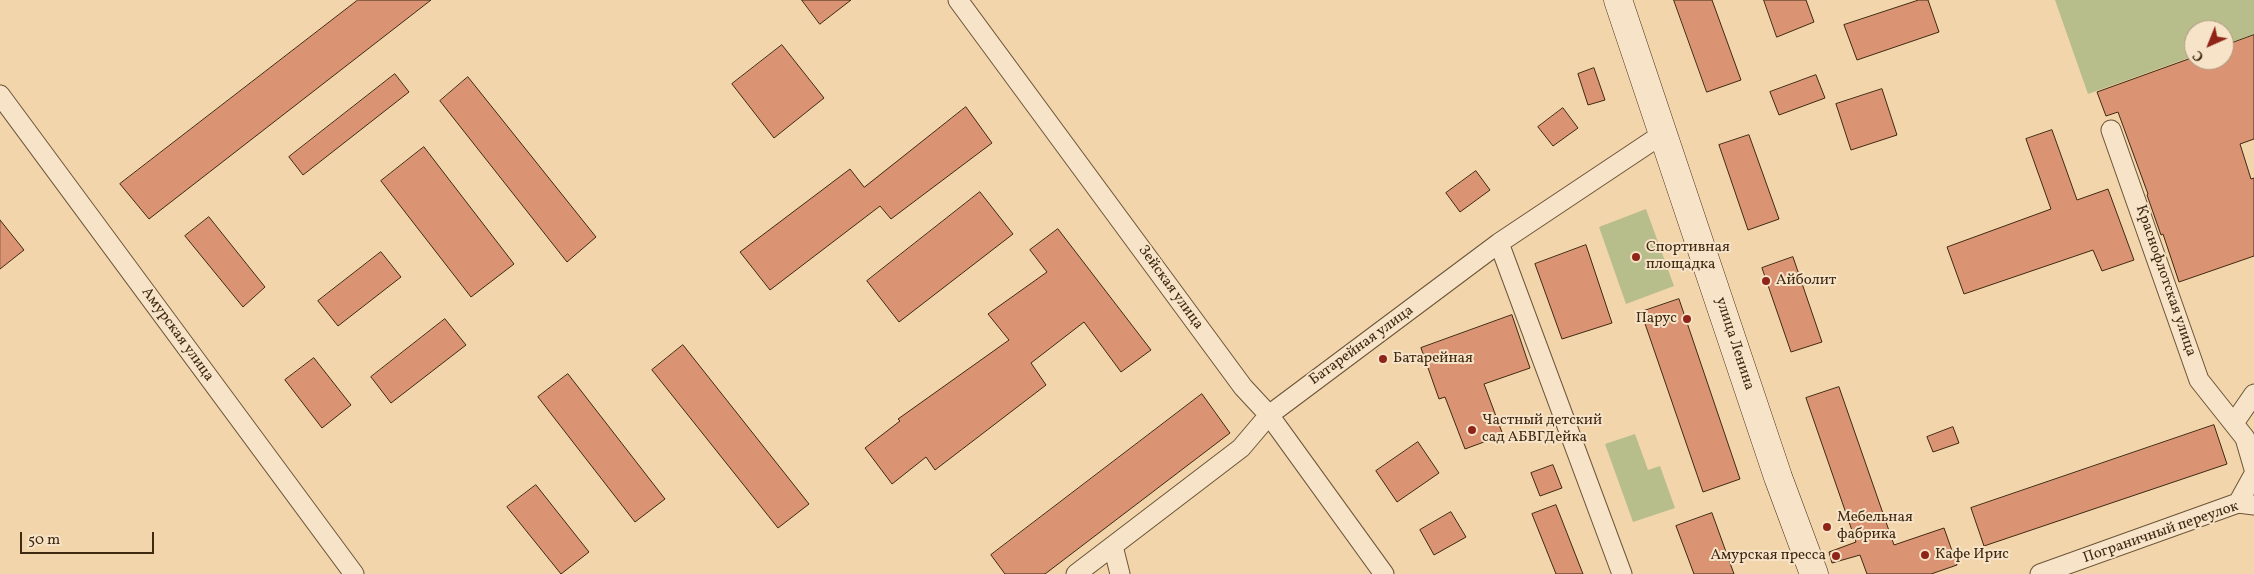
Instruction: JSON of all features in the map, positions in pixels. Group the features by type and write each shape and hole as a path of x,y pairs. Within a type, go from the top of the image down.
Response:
{"main road":[{"name":"улица Ленина","path":"1618,0 1778,477 1814,574"}],"street":[{"name":"Зейская улица","path":"958,0 1243,386 1269,414 1384,574"},
{"name":"Амурская улица","path":"0,96 354,574"},
{"name":"Краснофлотская улица","path":"2111,130 2199,380 2245,438 2254,469"},
{"name":"Батарейная улица","path":"1076,574 1241,448 1269,414 1499,243 1662,135"},
{"path":"1499,243 1622,574"},
{"path":"2234,423 2254,394"},
{"path":"2246,504 2254,474"},
{"name":"Пограничный переулок","path":"2040,574 2246,504"},
{"path":"1113,546 1120,574"}],"green space":[{"path":"2055,0 2254,0 2254,34 2234,41 2234,20 2184,20 2184,60 2088,94"},
{"name":"Спортивная площадка","path":"1646,209 1674,286 1626,304 1599,227"},
{"path":"1635,434 1648,470 1660,466 1675,508 1633,522 1605,444"}],"building":[{"path":"358,0 431,0 149,219 120,184"},
{"path":"802,0 851,0 820,24"},
{"path":"1674,0 1712,0 1741,80 1707,92"},
{"path":"1764,0 1806,0 1814,22 1777,37"},
{"path":"1919,0 1928,0 1939,32 1857,60 1844,25"},
{"path":"2254,35 2254,139 2240,144 2251,179 2254,178 2254,256 2179,282 2118,112 2106,116 2097,92 2184,61 2184,70 2234,70 2234,42"},
{"path":"782,45 824,98 774,138 732,84"},
{"path":"1594,68 1605,100 1588,105 1578,74"},
{"path":"395,74 409,92 303,175 289,157"},
{"path":"1816,75 1825,98 1779,115 1770,92"},
{"path":"468,77 596,237 567,262 440,101"},
{"path":"1882,89 1897,135 1851,150 1836,104"},
{"path":"966,107 992,143 891,219 880,206 770,290 740,252 850,169 864,187"},
{"path":"1563,108 1578,128 1553,146 1538,127"},
{"path":"2052,130 2077,200 2108,189 2134,260 2102,271 2093,250 1964,294 1947,247 2051,209 2026,139"},
{"path":"1749,135 1779,219 1748,230 1719,145"},
{"path":"424,147 514,264 471,297 381,181"},
{"path":"1476,171 1490,190 1460,212 1446,193"},
{"path":"980,192 1013,234 899,322 867,281"},
{"path":"209,217 265,287 243,307 185,236"},
{"path":"0,220 24,250 0,269"},
{"path":"1058,229 1151,350 1121,372 1084,322 1031,363 1046,385 935,470 926,457 892,484 865,448 900,421 898,419 1009,340 988,314 1047,272 1030,250"},
{"path":"1586,245 1612,323 1562,339 1535,264"},
{"path":"381,252 401,277 338,326 318,301"},
{"path":"1793,257 1822,342 1791,352 1762,268"},
{"path":"1679,299 1740,479 1703,492 1641,312"},
{"path":"1512,315 1530,368 1484,384 1503,435 1465,449 1445,397 1439,399 1421,348"},
{"path":"445,319 466,345 391,403 371,377"},
{"path":"683,345 809,504 778,528 652,370"},
{"path":"314,358 351,405 322,428 285,380"},
{"path":"568,374 665,499 635,522 538,397"},
{"path":"1839,387 1894,545 1944,528 1957,565 1931,574 1867,574 1860,555 1832,563 1829,552 1856,542 1806,398"},
{"path":"1202,394 1230,433 1045,574 1005,574 991,555"},
{"path":"2214,425 2227,464 1984,546 1971,508"},
{"path":"1953,427 1959,443 1933,452 1927,437"},
{"path":"1418,442 1439,473 1397,502 1376,471"},
{"path":"1553,465 1562,488 1540,496 1531,473"},
{"path":"536,485 589,552 561,574 507,507"},
{"path":"1556,505 1583,574 1556,574 1532,514"},
{"path":"1451,512 1466,537 1434,555 1420,530"},
{"path":"1712,513 1734,574 1694,574 1676,526"}],"place":[{"name":"Спортивная площадка","path":"1636,257"},
{"name":"Айболит","path":"1766,281"},
{"name":"Парус","path":"1687,319"},
{"name":"Батарейная","path":"1383,359"},
{"name":"Частный детский сад АБВГДейка","path":"1472,430"},
{"name":"Мебельная фабрика","path":"1827,527"},
{"name":"Кафе Ирис","path":"1925,555"},
{"name":"Амурская пресса","path":"1836,556"}]}
